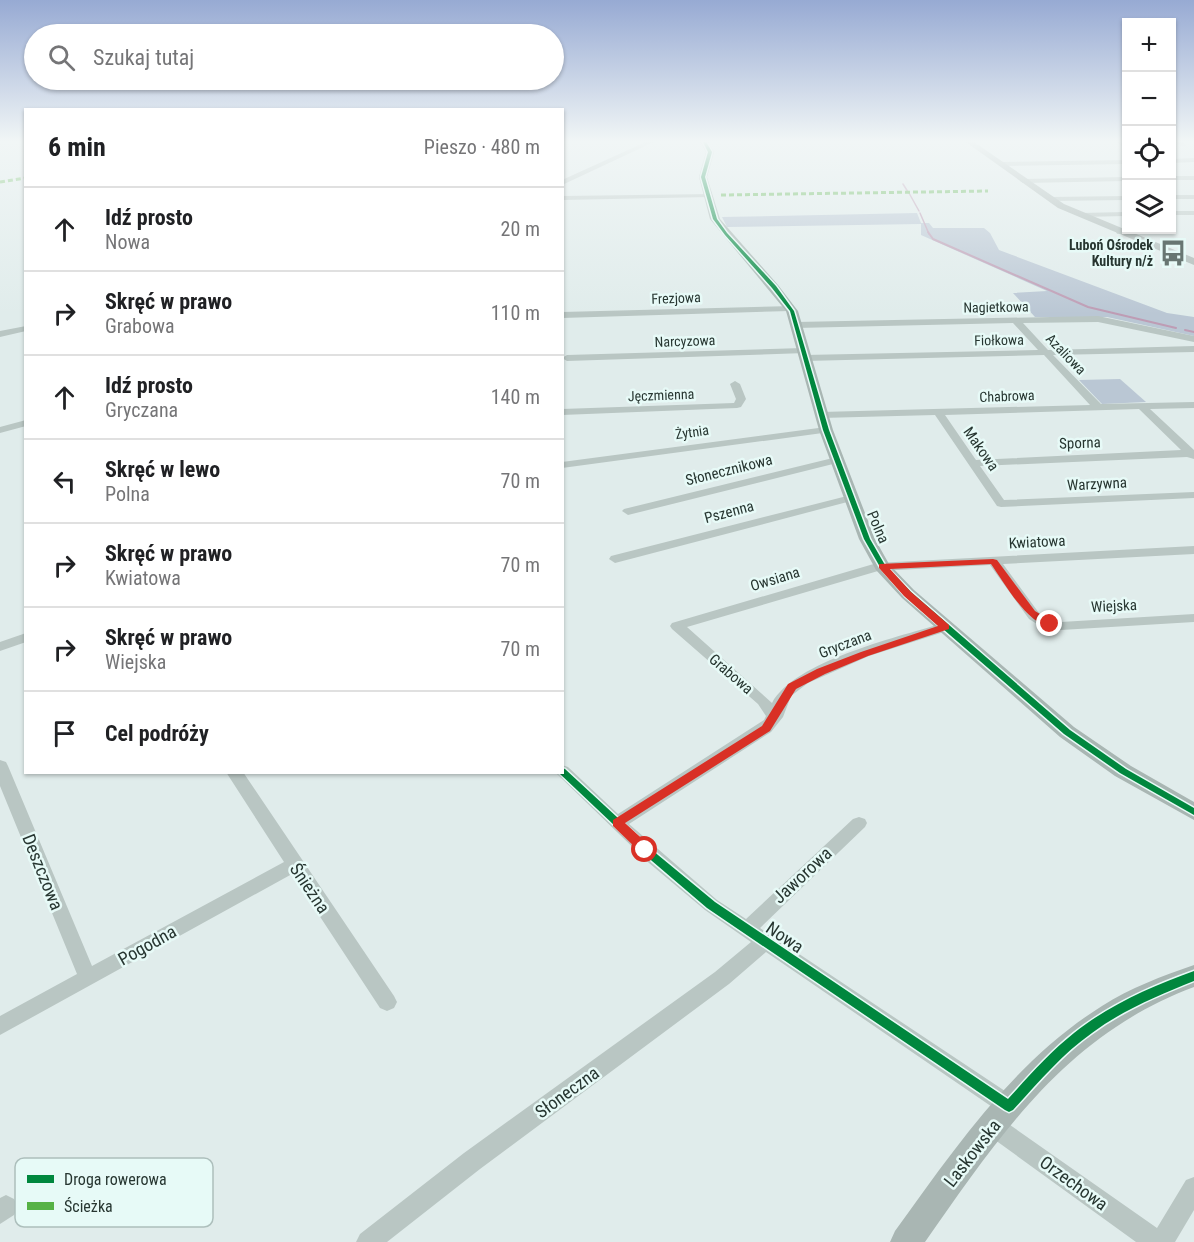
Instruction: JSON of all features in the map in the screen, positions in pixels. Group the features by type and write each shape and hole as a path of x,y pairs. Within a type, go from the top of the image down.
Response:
{"street":[{"name":"Polna","path":"710,198 713,213 722,230 759,269 790,308 826,430 870,546 882,566 908,594 945,627 1082,744 1194,813"},
{"path":"1050,199 1122,198"},
{"path":"1050,199 1080,215 1194,262"},
{"path":"1176,213 1194,213"},
{"path":"1080,215 1122,214"},
{"name":"Frezjowa","path":"564,315 790,308"},
{"name":"Nagietkowa","path":"796,325 1098,318 1194,339"},
{"name":"Azaliowa","path":"1015,320 1098,407"},
{"path":"0,334 24,328"},
{"name":"Fiołkowa","path":"804,355 1194,349"},
{"name":"Narcyzowa","path":"567,358 804,355"},
{"name":"Jęczmienna","path":"564,412 732,406 737,405 741,399 735,384"},
{"name":"Chabrowa","path":"821,415 1194,405"},
{"path":"1140,406 1193,454"},
{"name":"Makowa","path":"937,411 1001,504"},
{"path":"0,430 24,424"},
{"name":"Żytnia","path":"564,465 826,430"},
{"name":"Sporna","path":"972,463 1193,454"},
{"name":"Słonecznikowa","path":"628,511 837,460"},
{"name":"Warzywna","path":"1001,504 1194,495"},
{"name":"Pszenna","path":"615,560 851,498"},
{"name":"Kwiatowa","path":"882,566 1194,550"},
{"name":"Wiejska","path":"993,561 1032,613 1050,624 1061,626 1194,618"},
{"name":"Owsiana","path":"677,626 850,573 882,566"},
{"name":"Grabowa","path":"677,626 763,701 775,717"},
{"name":"Gryczana","path":"775,717 787,692 801,681 864,654 945,627"},
{"path":"0,647 24,638"},
{"path":"617,823 766,728 775,717"},
{"name":"Deszczowa","path":"0,766 88,978"},
{"name":"Nowa","path":"564,773 689,888 1001,1115"},
{"name":"Śnieżna","path":"235,774 387,1002"},
{"name":"Jaworowa","path":"747,929 859,823"},
{"name":"Pogodna","path":"0,1026 294,865"},
{"name":"Słoneczna","path":"368,1242 472,1161 705,990 765,942"},
{"name":"Laskowska","path":"906,1242 1001,1115 1058,1056 1093,1026 1137,999 1194,976"},
{"name":"Orzechowa","path":"1001,1115 1156,1242"},
{"path":"1162,1242 1194,1188"}],"shaded area":[{"path":"917,213 921,223 929,223 933,228 984,228 990,233 999,250 1167,313 1194,317 1194,336 1107,317 1035,317 1013,293 1047,291 921,235 921,224 727,227 722,217"},
{"path":"1120,379 1146,402 1102,404 1079,380"}],"waterway":[{"path":"912,198 919,211"},
{"path":"920,213 928,232"},
{"path":"928,232 933,239 1088,307 1176,328"},
{"path":"1185,330 1194,332"}],"cycle path":[{"path":"709,198 715,219 726,234 774,287 792,311 826,430 867,539 882,566 908,594 1067,732 1123,771 1194,812"},
{"path":"564,773 655,858 711,905 1009,1106 1056,1056 1088,1029 1140,999 1194,976"}],"place":[{"name":"Luboń Ośrodek Kultury n/ż","path":"1173,253"}],"route":[{"path":"645,850 617,823 766,728 773,721 783,698 792,687 821,671 864,654 945,627 891,578 882,566 993,561 1034,616 1050,624"}]}
